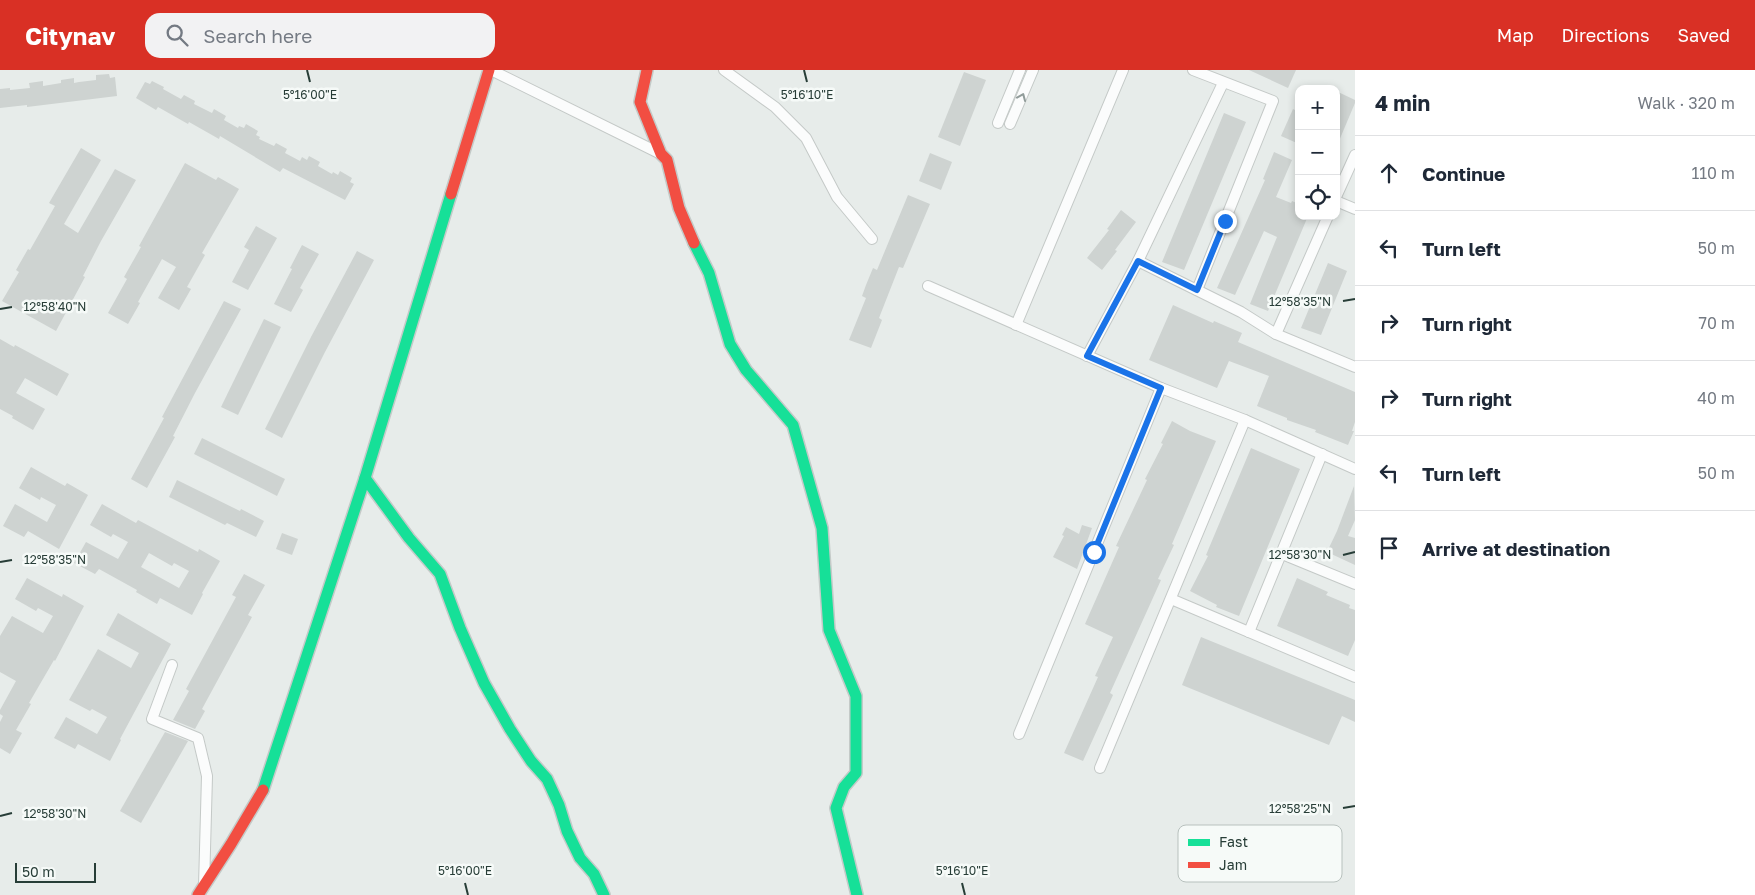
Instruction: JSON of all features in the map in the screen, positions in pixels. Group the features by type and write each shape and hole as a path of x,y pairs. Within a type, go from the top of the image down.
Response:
{"street":[{"path":"201,890 265,786 365,478 490,70 661,154 667,160 679,208 691,238 709,273 730,344 746,370 793,425 822,528 830,630 856,696 856,773 844,787 836,808 857,895"},
{"path":"648,70 640,102 661,154"},
{"path":"724,70 775,107 806,138 837,197 872,238"},
{"path":"998,123 1020,70"},
{"path":"1010,124 1033,70"},
{"path":"1016,324 1124,70"},
{"path":"1193,70 1273,101 1197,290"},
{"path":"1087,356 1138,261 1223,82"},
{"path":"1340,188 1355,155"},
{"path":"1340,203 1355,209"},
{"path":"1276,334 1326,220"},
{"path":"1138,261 1241,312 1276,334 1355,367"},
{"path":"928,286 1161,388 1245,420 1355,469"},
{"path":"1019,734 1161,388"},
{"path":"1100,768 1245,420"},
{"path":"1249,632 1322,454"},
{"path":"365,478 409,538 440,574 460,628 484,683 510,730 531,761 547,779 559,805 567,831 580,858 594,874 604,895"},
{"path":"1282,554 1355,584"},
{"path":"1171,599 1355,677"},
{"path":"172,665 152,719 198,738 207,776 201,890"}],"building":[{"path":"1249,70 1296,70 1288,88"},
{"path":"964,72 986,80 960,146 938,137"},
{"path":"109,74 110,78 115,77 117,96 27,107 27,105 0,108 0,89 30,88 29,83 43,81 43,86 61,83 61,80 74,78 74,83 96,80 96,75"},
{"path":"152,81 181,99 184,95 195,101 194,104 212,113 214,109 226,116 224,120 238,128 239,126 244,128 246,124 258,131 256,135 260,137 259,139 274,146 276,143 287,149 285,153 300,161 302,157 307,160 309,156 320,162 318,166 332,174 333,172 338,175 340,171 352,178 350,182 354,184 345,200 283,168 280,172 220,136 219,139 158,107 156,110 136,98 145,82 150,84"},
{"path":"1340,93 1355,100 1340,139"},
{"path":"1293,109 1295,110 1295,142 1281,136"},
{"path":"1224,113 1246,122 1184,270 1162,262"},
{"path":"81,148 101,160 64,224 78,233 115,169 136,180 101,241 83,276 85,277 56,331 2,301 19,272 16,270 28,249 30,250 55,206 49,203"},
{"path":"1274,152 1292,160 1276,197 1291,203 1292,201 1295,202 1295,220 1306,220 1268,311 1250,304 1277,237 1264,231 1235,295 1217,288 1265,180 1263,179"},
{"path":"930,153 952,162 941,190 919,181"},
{"path":"185,163 216,180 218,177 239,189 202,253 205,255 187,287 191,289 179,310 158,298 176,267 162,259 128,324 108,313 127,279 124,277 141,247 139,246"},
{"path":"908,195 930,204 903,268 899,267 879,318 882,320 871,348 849,340 866,298 862,296 866,285 873,268 877,270"},
{"path":"1121,210 1136,222 1102,270 1087,258 1109,230 1107,229"},
{"path":"256,226 277,238 248,290 232,282 249,250 244,247"},
{"path":"302,245 319,254 300,288 303,290 291,312 274,304"},
{"path":"357,251 374,260 282,438 265,429"},
{"path":"1328,263 1347,271 1321,335 1301,328"},
{"path":"224,301 241,309 195,393 173,436 175,437 147,488 131,479"},
{"path":"1173,305 1213,323 1214,321 1242,333 1238,342 1355,392 1355,422 1352,431 1354,431 1348,445 1257,406 1269,376 1229,361 1217,388 1149,360"},
{"path":"264,319 281,327 238,415 221,407"},
{"path":"0,339 69,374 57,396 25,378 16,393 45,409 33,430 0,409"},
{"path":"1172,421 1190,431 1216,441 1172,544 1174,545 1158,579 1161,580 1110,693 1113,695 1083,761 1064,753 1098,677 1095,676 1113,637 1085,624 1119,547 1116,546"},
{"path":"202,438 285,479 277,496 194,454"},
{"path":"1251,448 1300,469 1239,616 1216,607 1217,605 1190,591 1208,556 1206,555"},
{"path":"31,467 65,486 67,483 88,495 59,549 28,531 24,537 3,526 15,504 47,522 56,505 41,497 40,500 19,488"},
{"path":"177,480 264,521 256,537 227,523 225,525 169,497"},
{"path":"1354,486 1355,520 1348,536 1355,538 1355,565 1327,552"},
{"path":"102,504 136,523 138,520 198,552 199,549 220,561 192,615 160,598 157,604 136,592 137,590 99,569 95,574 74,563 86,542 118,559 128,542 113,534 111,537 90,525","holes":["149,553 172,566 174,563 189,571 179,588 141,567"]},
{"path":"1082,525 1092,528 1077,569 1053,557 1064,536 1062,535 1066,527 1079,534"},
{"path":"282,533 298,539 292,555 276,549"},
{"path":"244,574 265,585 248,615 252,617 202,709 205,711 195,729 173,720 189,691 186,689 236,597 232,595"},
{"path":"27,578 62,597 63,594 84,606 55,661 29,703 31,704 16,730 22,733 10,754 0,748 0,722 3,716 0,714 0,710 16,681 0,672 0,636 12,616 43,633 53,616 38,608 36,611 15,599"},
{"path":"1297,578 1328,592 1326,595 1350,605 1349,608 1355,610 1355,640 1348,656 1277,626"},
{"path":"118,613 171,644 110,761 78,744 75,749 54,738 66,717 97,734 107,717 69,700 98,649 131,668 139,653 106,635"},
{"path":"1201,637 1355,700 1355,722 1342,716 1329,745 1182,685"},
{"path":"165,732 188,741 141,823 120,811"}],"traffic: fast":[{"path":"263,790 365,478 451,194"},
{"path":"694,243 709,273 730,344 746,370 793,425 822,528 829,630 856,696 856,773 844,787 836,808 857,895"},
{"path":"365,478 409,538 440,574 460,628 484,683 510,729 531,761 547,779 559,805 567,831 580,858 594,874 604,895"}],"traffic: jam":[{"path":"451,194 489,70"},
{"path":"647,70 640,102 661,154 667,160 679,208 694,243"},
{"path":"198,895 263,790"}],"route":[{"path":"1094,552 1161,388 1087,356 1138,261 1197,290 1225,221"}]}
